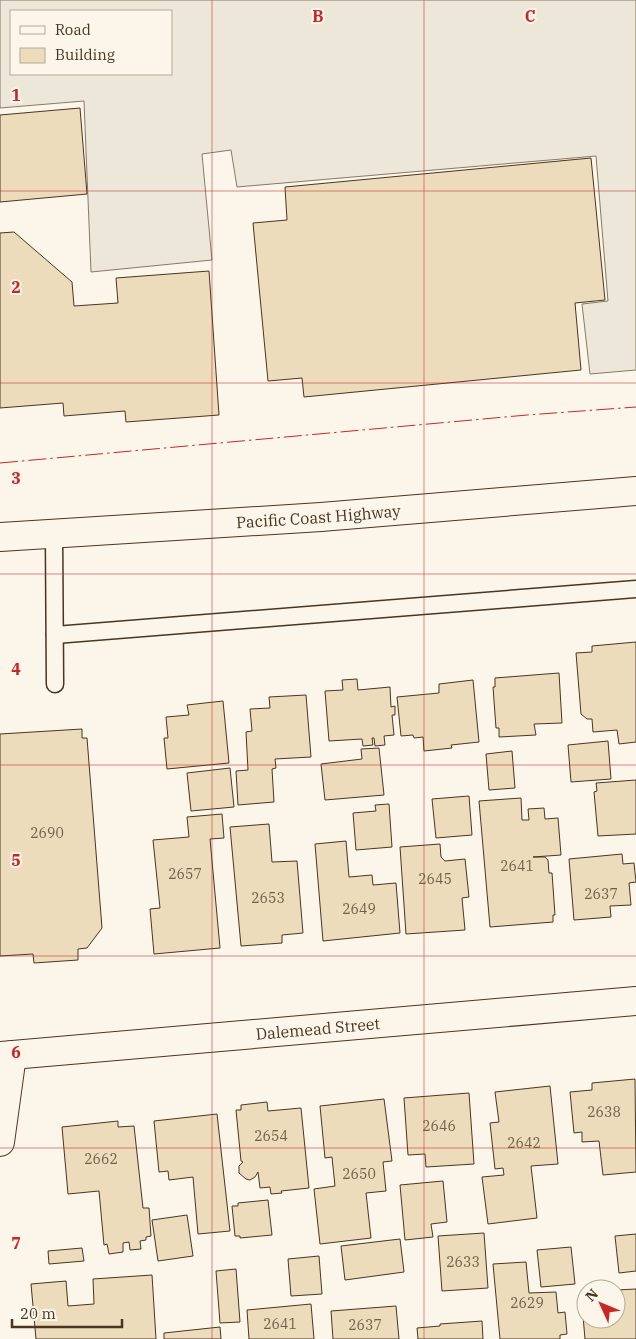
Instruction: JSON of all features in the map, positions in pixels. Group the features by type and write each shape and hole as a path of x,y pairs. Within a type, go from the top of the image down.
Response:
{"main road":[{"name":"Pacific Coast Highway","path":"0,537 321,517 636,491"},
{"name":"Dalemead Street","path":"6,1055 636,1001"},
{"path":"0,1142 6,1055"}],"lane":[{"path":"54,534 56,684"},
{"path":"55,635 636,589"}],"shaded area":[{"path":"0,0 636,0 636,370 590,374 582,304 608,301 596,156 237,187 231,150 202,154 212,260 91,272 84,101 0,108"}],"building":[{"path":"80,108 87,194 0,202 0,115"},
{"path":"591,158 605,300 575,303 581,370 304,397 302,378 268,381 253,223 287,220 285,187"},
{"path":"14,232 72,282 74,306 118,303 116,278 209,271 219,415 126,422 125,411 64,416 63,403 0,408 0,233"},
{"path":"636,642 636,742 619,744 617,730 593,732 592,719 587,719 581,714 576,653 592,652 592,646"},
{"path":"559,673 562,723 534,724 536,735 499,737 499,728 496,728 493,687 495,687 495,678"},
{"path":"357,679 358,690 390,687 391,707 395,706 395,715 392,715 394,735 384,736 385,745 375,746 374,738 372,738 373,745 363,746 362,739 329,741 325,691 343,690 342,680"},
{"path":"473,680 479,742 451,745 452,748 424,751 423,737 414,738 413,735 401,736 397,697 439,693 439,684"},
{"path":"306,695 311,757 275,759 276,768 272,769 274,802 238,805 236,771 248,770 246,732 252,731 250,709 270,708 269,697"},
{"path":"223,701 229,763 167,769 164,738 168,738 166,717 189,715 187,705"},
{"path":"82,729 82,738 87,738 102,928 87,948 78,949 78,960 34,963 33,954 0,956 0,734"},
{"path":"608,741 611,779 571,782 568,745"},
{"path":"379,748 384,795 325,800 321,764 362,759 361,749"},
{"path":"512,751 515,788 489,790 486,754"},
{"path":"230,768 234,807 191,811 187,773"},
{"path":"636,780 636,834 598,836 594,792 597,791 596,783"},
{"path":"469,796 472,835 436,838 432,799"},
{"path":"521,798 522,820 529,820 528,809 544,808 545,819 558,818 561,855 533,857 545,857 548,860 549,873 552,873 555,915 553,915 553,922 490,927 479,801"},
{"path":"389,804 392,847 356,850 353,813 376,811 375,805"},
{"path":"222,814 224,838 210,839 220,948 154,954 150,909 160,908 153,840 189,837 187,817"},
{"path":"269,824 272,862 297,861 303,933 282,935 282,943 241,946 230,827"},
{"path":"346,841 349,877 372,875 373,885 396,883 400,933 323,941 315,844"},
{"path":"440,844 441,857 445,861 465,859 469,897 462,898 465,930 406,934 400,847"},
{"path":"622,854 623,864 634,863 636,882 629,883 631,905 610,906 611,917 574,920 569,859"},
{"path":"635,1079 636,1172 603,1175 599,1141 582,1142 582,1132 574,1133 570,1092 592,1090 592,1083"},
{"path":"550,1086 558,1164 531,1166 537,1218 488,1224 482,1177 504,1175 503,1168 495,1169 490,1123 499,1122 495,1092"},
{"path":"469,1093 474,1164 426,1167 425,1154 408,1155 404,1098"},
{"path":"384,1099 392,1161 383,1162 386,1191 366,1193 371,1238 320,1244 314,1189 335,1186 332,1157 325,1158 320,1106"},
{"path":"267,1102 268,1111 301,1108 309,1188 271,1194 270,1187 260,1188 258,1172 250,1180 239,1173 239,1166 243,1162 241,1161 236,1110 241,1110 241,1105"},
{"path":"217,1114 230,1231 198,1234 193,1177 169,1180 168,1171 159,1172 154,1121"},
{"path":"118,1121 118,1127 134,1126 143,1208 149,1208 151,1236 146,1237 146,1240 140,1241 141,1249 130,1250 129,1242 123,1243 123,1252 109,1254 107,1244 104,1245 99,1191 68,1194 62,1127"},
{"path":"443,1181 447,1222 431,1224 433,1237 405,1240 400,1185"},
{"path":"268,1200 272,1235 240,1238 240,1236 235,1236 232,1206 238,1206 238,1203"},
{"path":"187,1215 193,1256 158,1261 152,1220"},
{"path":"484,1233 488,1288 442,1291 438,1236"},
{"path":"636,1234 636,1271 619,1273 615,1236"},
{"path":"400,1239 404,1272 345,1280 341,1246"},
{"path":"571,1247 575,1284 541,1287 537,1250"},
{"path":"82,1248 84,1261 49,1264 48,1251"},
{"path":"319,1256 322,1294 291,1296 288,1259"},
{"path":"526,1262 529,1293 556,1292 558,1313 565,1312 567,1334 560,1335 560,1339 500,1339 493,1264"},
{"path":"236,1269 240,1322 220,1323 216,1271"},
{"path":"152,1275 156,1339 36,1339 31,1284 66,1281 68,1306 94,1304 93,1279"},
{"path":"636,1289 636,1339 585,1339 584,1329 626,1329 626,1290"},
{"path":"311,1304 314,1339 249,1339 247,1310"},
{"path":"396,1306 399,1339 333,1339 331,1311"},
{"path":"482,1321 483,1339 418,1339 417,1328 440,1326 440,1324"},
{"path":"220,1327 221,1339 164,1339 164,1333"}],"power":[{"path":"0,463 527,415 636,407"}]}
